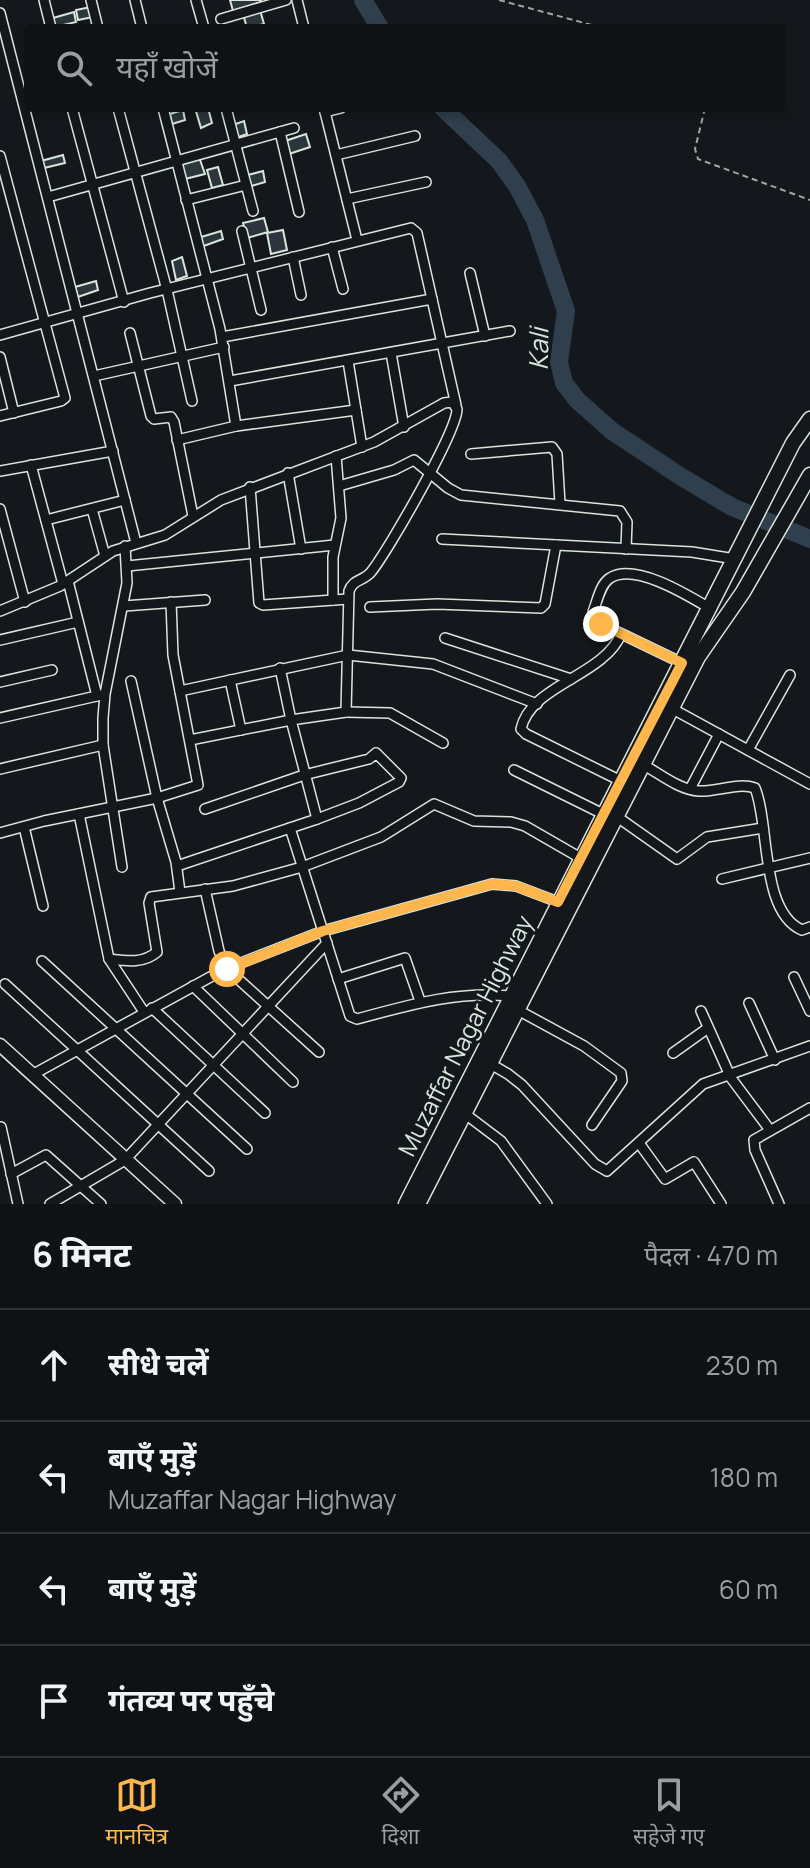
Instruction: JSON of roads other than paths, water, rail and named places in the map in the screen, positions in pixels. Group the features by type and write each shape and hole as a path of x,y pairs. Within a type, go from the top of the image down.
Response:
{"main road":[{"name":"Muzaffar Nagar Highway","path":"610,815 621,781 793,443 810,419"},
{"name":"Muzaffar Nagar Highway","path":"406,1204 610,815 642,764 698,657 731,611 810,475"},
{"name":"Muzaffar Nagar Highway","path":"418,1204 489,1063 558,902 586,861"},
{"path":"0,1045 175,1204"}],"street":[{"path":"44,0 50,24"},
{"path":"91,0 97,24"},
{"path":"135,0 141,24"},
{"path":"196,0 203,24"},
{"path":"221,19 286,0"},
{"path":"297,0 303,24"},
{"path":"0,13 24,105"},
{"path":"26,112 136,543"},
{"path":"73,112 124,302"},
{"path":"119,112 167,290 192,401"},
{"path":"164,112 223,342 236,426"},
{"path":"227,112 253,211"},
{"path":"325,112 357,240"},
{"path":"48,197 294,128"},
{"path":"280,132 299,212"},
{"path":"336,155 415,136"},
{"path":"0,156 65,398 0,416"},
{"path":"347,199 426,182"},
{"path":"186,200 246,185"},
{"path":"0,335 404,228 417,233 456,405 456,421 430,473 370,574 351,584 348,599 346,712"},
{"path":"242,231 261,310"},
{"path":"332,247 343,289"},
{"path":"293,257 301,295"},
{"path":"470,273 485,336"},
{"path":"94,376 183,356 223,342 432,299"},
{"path":"230,381 510,331"},
{"path":"130,333 152,418 171,417 193,516"},
{"path":"391,353 404,427"},
{"path":"0,357 14,413"},
{"path":"348,361 362,447"},
{"path":"0,611 65,582 125,546 165,535 193,516 250,487 362,447 444,403 456,405"},
{"path":"177,440 236,426 356,410"},
{"path":"471,454 552,447 557,454 560,504"},
{"path":"0,471 113,451"},
{"path":"333,600 335,545 341,518 336,456"},
{"path":"339,486 394,470 414,460 461,495 620,511 627,522 626,549"},
{"path":"31,465 101,695 103,745 122,867"},
{"path":"288,473 301,549"},
{"path":"250,487 260,605 348,599"},
{"path":"46,520 125,500"},
{"path":"0,509 25,602"},
{"path":"92,509 105,556"},
{"path":"442,539 737,556"},
{"path":"127,566 335,545"},
{"path":"370,607 437,604 541,608 545,604 556,545"},
{"path":"101,695 124,606 125,546"},
{"path":"682,663 601,624 593,617 603,585 612,576 646,576 711,609"},
{"path":"124,606 205,600"},
{"path":"0,833 157,798 198,785 173,655 171,602"},
{"path":"0,640 78,622"},
{"path":"621,634 608,655 537,704 521,725 523,732 621,781"},
{"path":"445,638 571,679"},
{"path":"180,691 348,655 433,664 537,704"},
{"path":"280,668 317,819"},
{"path":"0,682 52,670"},
{"path":"748,750 790,675"},
{"path":"230,680 241,730"},
{"path":"131,681 157,798 177,866 180,892"},
{"path":"0,718 101,695"},
{"path":"671,708 810,784"},
{"path":"190,740 346,712 390,713 443,743"},
{"path":"690,789 719,734"},
{"path":"0,769 103,745"},
{"path":"177,866 359,803 399,782 401,778 376,753 369,759 304,775 205,809"},
{"path":"642,764 690,789 709,791 751,786 757,792 769,866 781,911 798,929 810,927"},
{"path":"514,770 610,815 677,859 707,837 763,828"},
{"path":"109,959 132,962 155,955 158,950 149,899 154,896 254,881 302,867 381,837 434,804 474,821 511,822 525,826 586,861"},
{"path":"79,814 109,959 148,1010 214,1064 265,1113"},
{"path":"24,827 43,906"},
{"path":"290,828 348,1010 354,1019 420,1001 460,995 513,1003 584,1046 621,1073 622,1081 592,1125"},
{"path":"722,879 810,858"},
{"path":"32,1075 227,969 323,931 492,884 516,886 558,902"},
{"path":"205,889 219,951 227,969 319,1052"},
{"path":"50,1204 125,1160 327,943"},
{"path":"338,979 405,958 420,1001"},
{"path":"42,961 247,1149"},
{"path":"794,977 810,1011"},
{"path":"5,984 209,1171"},
{"path":"193,986 293,1082"},
{"path":"749,1003 775,1060"},
{"path":"701,1011 729,1075 770,1130"},
{"path":"673,1053 708,1028"},
{"path":"489,1063 522,1085 602,1170 607,1171 696,1089 710,1081 810,1046"},
{"path":"779,1204 754,1144 757,1137 810,1108"},
{"path":"464,1113 501,1141 547,1204"},
{"path":"1,1127 18,1204"},
{"path":"639,1143 665,1179 694,1162 721,1204"},
{"path":"11,1174 46,1155 101,1204"}],"waterway":[{"name":"Kali","path":"363,0 378,24"},
{"name":"Kali","path":"447,112 499,161 535,220 566,311 559,362 564,383 577,400 612,431 680,476 732,507 810,539"}]}
